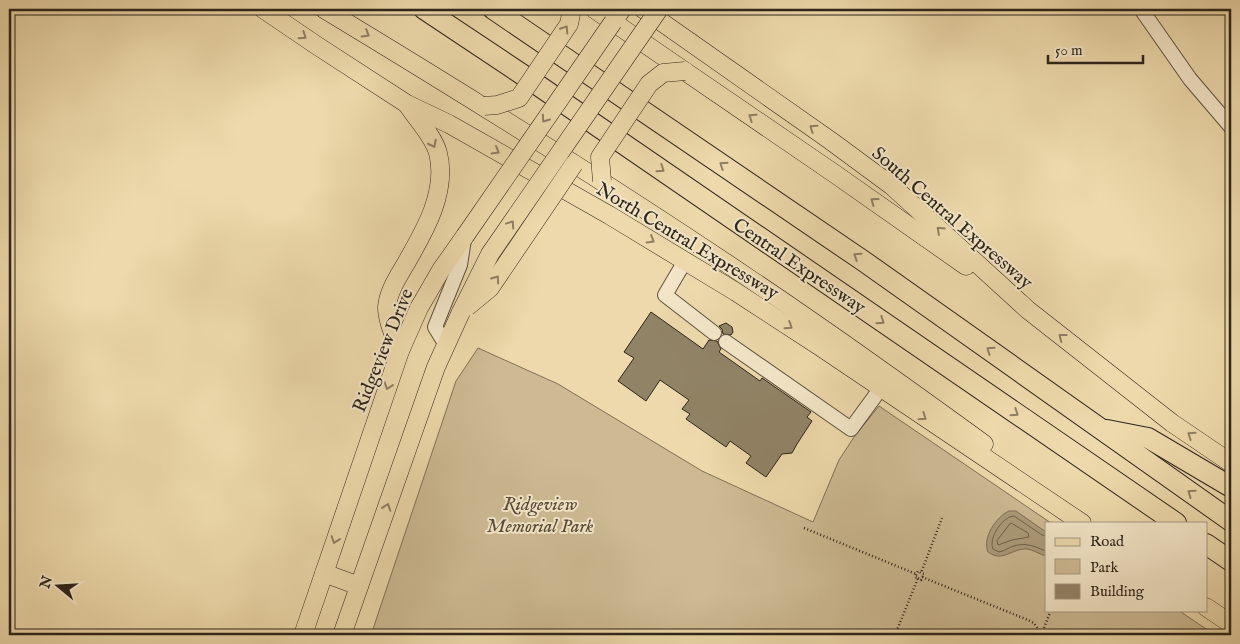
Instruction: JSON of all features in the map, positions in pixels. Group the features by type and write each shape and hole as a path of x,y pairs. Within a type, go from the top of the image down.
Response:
{"highway":[{"name":"Central Expressway","path":"424,9 1175,522"},
{"name":"Central Expressway","path":"493,9 862,260 1231,521"},
{"path":"1101,429 1148,438 1231,487"},
{"path":"1208,545 1231,561"}],"main road":[{"name":"North Central Expressway","path":"263,9 316,46 407,104 448,124 592,206 736,292 1081,522"},
{"path":"324,9 484,106 749,278 867,359 1015,466 1059,507"},
{"path":"484,106 497,105 518,98 569,24 572,9"},
{"path":"594,9 617,15 639,39 836,174 1028,310"},
{"name":"South Central Expressway","path":"643,9 824,135 892,186 1028,310 1172,423 1231,463"},
{"path":"342,635 436,367 490,254 659,9"},
{"name":"Ridgeview Drive","path":"303,635 400,351 419,308 441,270 617,15"},
{"path":"602,181 600,157 649,84 663,73 684,71"},
{"path":"400,351 390,326 387,306 393,286 415,248 438,197 440,174 437,152 428,133 407,104"},
{"path":"461,312 490,288 574,164"},
{"path":"324,573 359,586"},
{"path":"1208,608 1231,624"}],"street":[{"path":"1141,9 1190,79 1231,127"},
{"path":"446,345 435,327 460,265 465,236"},
{"path":"685,261 665,295 714,333"},
{"path":"726,342 851,429 881,388"}],"path":[{"path":"922,577 924,574 921,572 942,518"},
{"path":"804,528 916,574 915,577 918,578"},
{"path":"916,574 918,571 921,572"},
{"path":"918,578 921,580 922,577 1028,620 1034,623 1038,629"},
{"path":"896,635 918,578"},
{"path":"1044,628 1050,612"}],"green space":[{"name":"Ridgeview Memorial Park","path":"478,348 558,384 702,471 813,522 839,460 854,437 879,406 1050,522 1045,522 1045,612 1181,612 1215,635 371,635 456,381"}],"water":[{"path":"1009,511 1016,511 1045,531 1045,556 1027,549 1003,556 993,555 988,552 987,541 991,528"}],"building":[{"path":"651,312 703,349 709,340 717,341 721,349 719,352 760,381 762,378 811,412 807,417 812,421 792,453 782,454 766,477 746,463 751,456 730,441 726,447 686,419 690,414 682,409 689,400 660,380 646,401 618,381 634,358 624,352"},
{"path":"726,323 732,327 733,332 731,335 723,334 719,326"}]}
